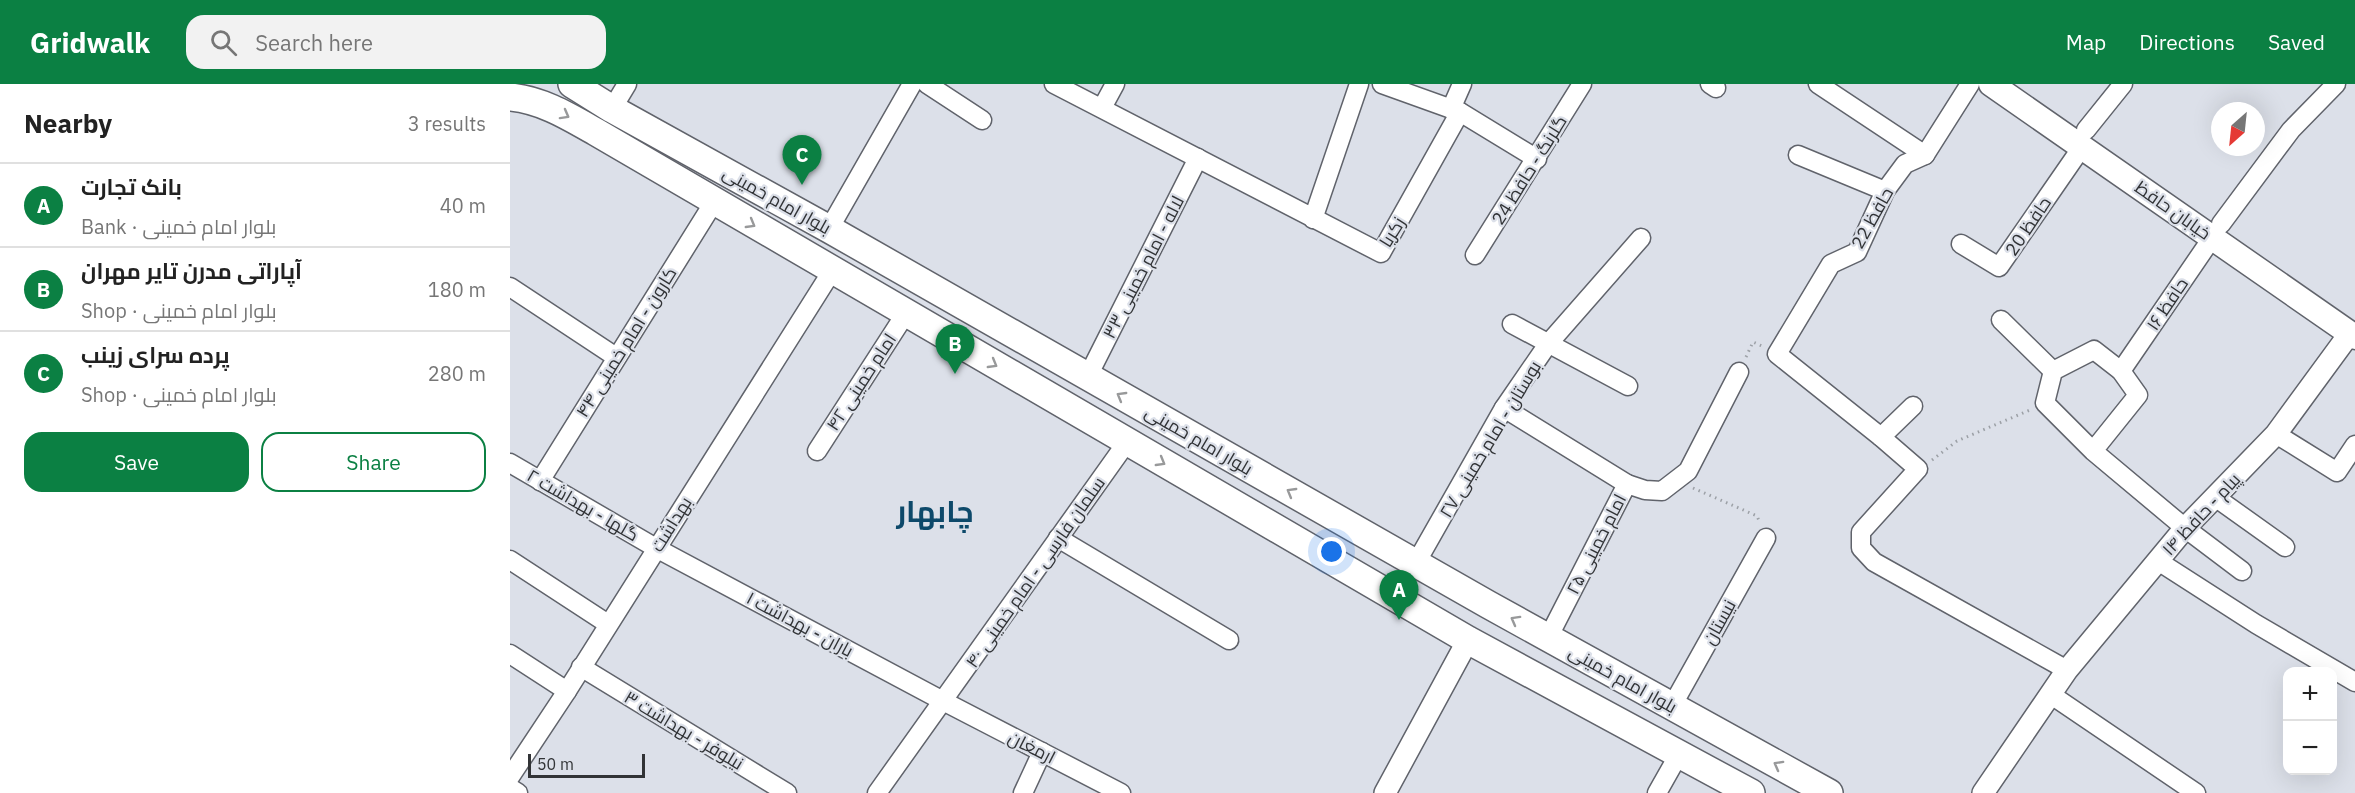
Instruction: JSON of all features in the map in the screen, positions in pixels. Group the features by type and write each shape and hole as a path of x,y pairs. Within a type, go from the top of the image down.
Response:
{"main road":[{"name":"بلوار امام خمینی","path":"572,84 612,109 829,229 1325,512 1672,706 1815,790"},
{"name":"خیابان حافظ","path":"1991,84 2084,139 2353,329"},
{"name":"خیابان حافظ","path":"2019,84 2084,139"},
{"name":"بلوار امام خمینی","path":"510,97 526,98 550,107 1468,640 1743,791"},
{"path":"1306,546 1325,512"}],"street":[{"path":"612,109 627,84"},
{"path":"829,229 912,84"},
{"path":"927,84 982,120"},
{"name":"زکریا","path":"1054,84 1382,253 1456,110"},
{"path":"1102,108 1115,84"},
{"path":"1313,219 1359,84"},
{"path":"1382,84 1456,110 1538,159"},
{"path":"1456,110 1462,84"},
{"name":"گلرنگ - حافظ 24","path":"1475,255 1538,159 1582,84"},
{"path":"1818,84 1925,155"},
{"name":"حافظ 22","path":"1777,354 1831,264 1857,252 1886,191 1905,164 1925,155 1970,84"},
{"path":"2084,139 2123,84"},
{"name":"حافظ ۱۶","path":"2121,371 2217,231 2291,130 2336,84"},
{"name":"حافظ 20","path":"1961,244 1999,267 2084,139"},
{"path":"1798,155 1886,191"},
{"name":"لاله - امام خمینی ۳۳","path":"1088,376 1198,158"},
{"name":"کارون - امام خمینی ۴۴","path":"540,481 714,202"},
{"name":"بوستان - امام خمینی ۲۷","path":"1416,563 1504,408 1548,344 1641,238"},
{"name":"بهداشت","path":"510,777 567,691 832,271"},
{"path":"510,287 616,357"},
{"name":"امام خمینی ۴۲","path":"817,451 906,314"},
{"path":"2001,320 2053,371"},
{"path":"1512,324 1628,386"},
{"name":"پیام - حافظ ۱۴","path":"1983,793 2067,670 2185,528 2276,434 2353,329"},
{"path":"2093,451 2138,395 2121,371 2094,350 2053,371 2045,403 2093,451 2185,528 2242,571"},
{"path":"1777,354 1918,469 1861,532 1861,548 1874,562 2067,670"},
{"path":"1677,482 1688,471 1739,372"},
{"path":"1881,437 1913,406"},
{"path":"1504,408 1627,484"},
{"path":"2276,434 2337,472 2355,445"},
{"name":"سلمان فارسی - امام خمینی ۴۰","path":"877,793 1127,442"},
{"name":"گلها - بهداشت ۲","path":"510,463 656,548"},
{"name":"امام خمینی ۲۵","path":"1548,638 1627,484 1645,490 1662,492 1677,482"},
{"path":"2215,497 2285,547"},
{"path":"1058,538 1229,640"},
{"name":"نیستان","path":"1672,706 1766,538"},
{"name":"باران - بهداشت ۱","path":"656,548 943,701"},
{"path":"510,560 608,624"},
{"path":"2158,561 2256,624 2355,682"},
{"path":"1385,793 1468,640"},
{"path":"510,654 567,691"},
{"name":"نیلوفر - بهداشت ۳","path":"581,667 788,793"},
{"path":"2050,694 2196,793"},
{"name":"ارمغان","path":"943,701 1121,793"},
{"path":"1023,793 1042,752"},
{"path":"1658,793 1679,754"},
{"path":"510,788 518,793"}],"path":[{"path":"1739,372 1753,342 1777,354"},
{"path":"1918,469 1957,441 2045,403"},
{"path":"1677,482 1758,516 1766,538"}],"place":[{"name":"پرده سرای زینب","path":"802,185"},
{"name":"آپاراتی مدرن تایر مهران","path":"955,374"},
{"name":"بانک تجارت","path":"1399,620"}],"district":[{"name":"چابهار","path":"935,510"}]}
